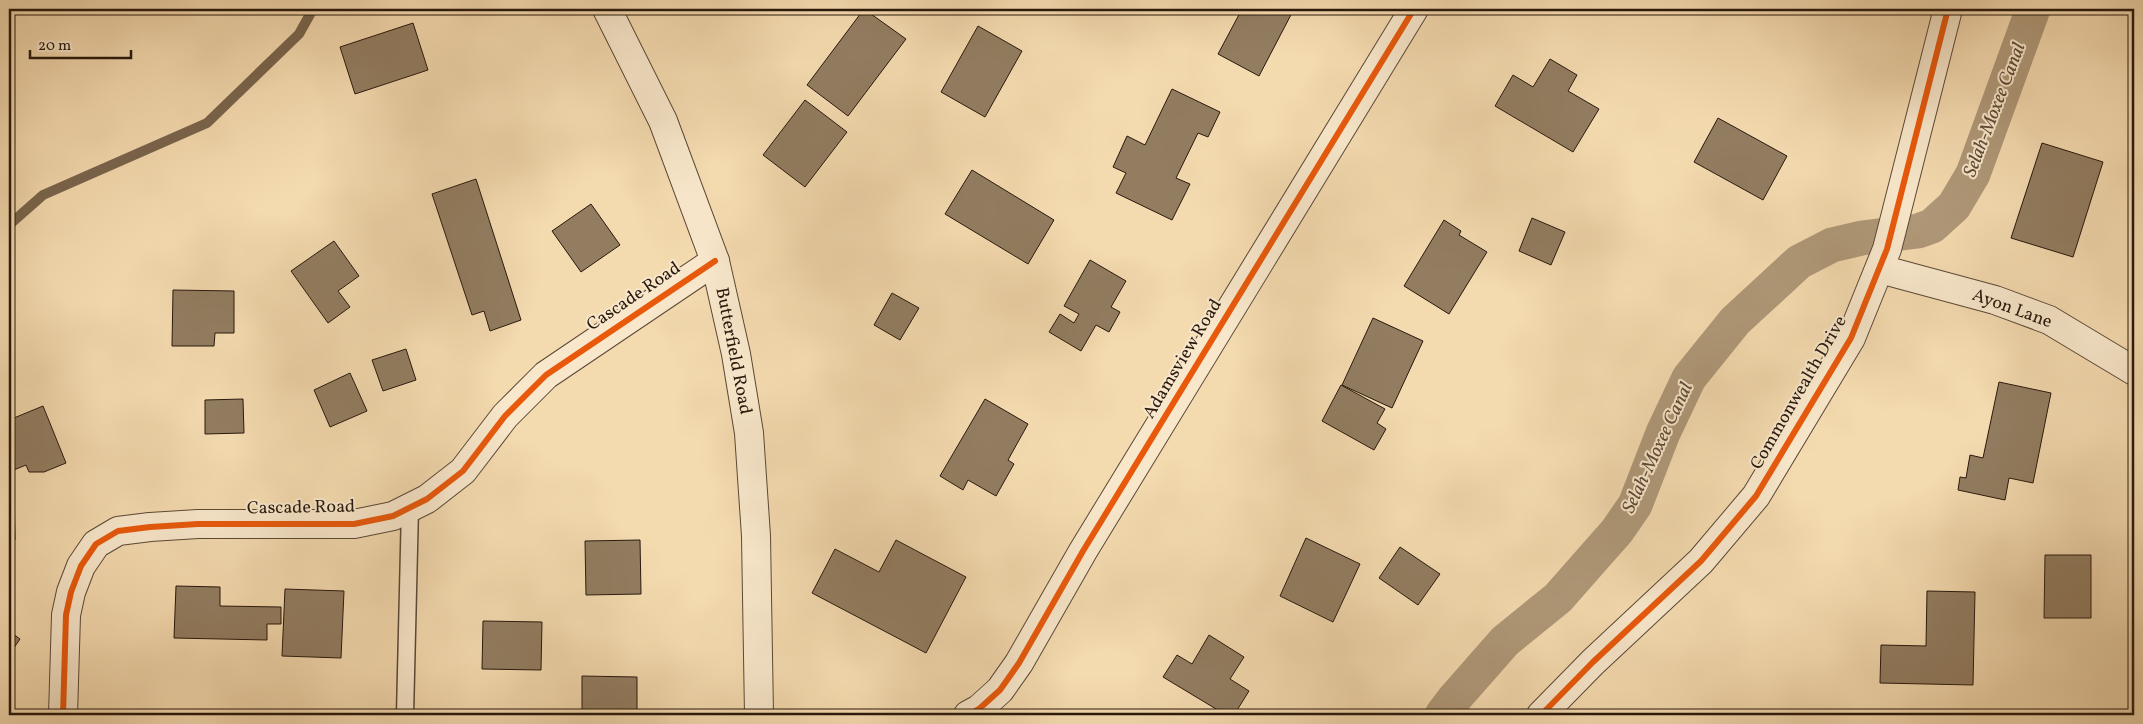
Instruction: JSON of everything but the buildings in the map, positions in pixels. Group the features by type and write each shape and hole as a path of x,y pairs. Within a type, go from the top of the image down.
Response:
{"street":[{"name":"Butterfield Road","path":"607,9 663,121 715,261 736,354 749,433 756,536 760,715"},
{"name":"Adamsview Road","path":"968,715 979,709 1000,690 1019,663 1094,534 1414,9"},
{"name":"Commonwealth Drive","path":"1542,715 1593,662 1701,561 1756,496 1851,338 1883,259 1948,9"},
{"name":"Ayon Lane","path":"1883,259 2048,320 2134,370"},
{"name":"Cascade Road","path":"64,715 66,615 71,592 81,566 96,544 118,531 198,524 354,524 392,516 427,499 463,471 506,416 546,375 715,261"}],"lane":[{"path":"405,715 410,507"}],"waterway":[{"path":"9,225 43,195 207,123 299,34 313,9"},
{"name":"Selah-Moxee Canal","path":"1442,715 1505,641 1558,598 1617,531 1635,505 1663,433 1689,378 1735,321 1799,262 1832,245 1862,238 1918,231 1932,226 1954,206 1973,174 2033,9"}],"cycle path":[{"path":"968,715 979,709 1000,690 1019,663 1083,551 1414,9"},
{"path":"1541,715 1593,662 1701,561 1756,496 1851,338 1887,249 1948,9"},
{"path":"63,715 66,615 71,592 81,566 96,544 118,531 150,527 198,524 354,524 393,516 427,499 463,471 505,416 546,375 715,261"}]}
